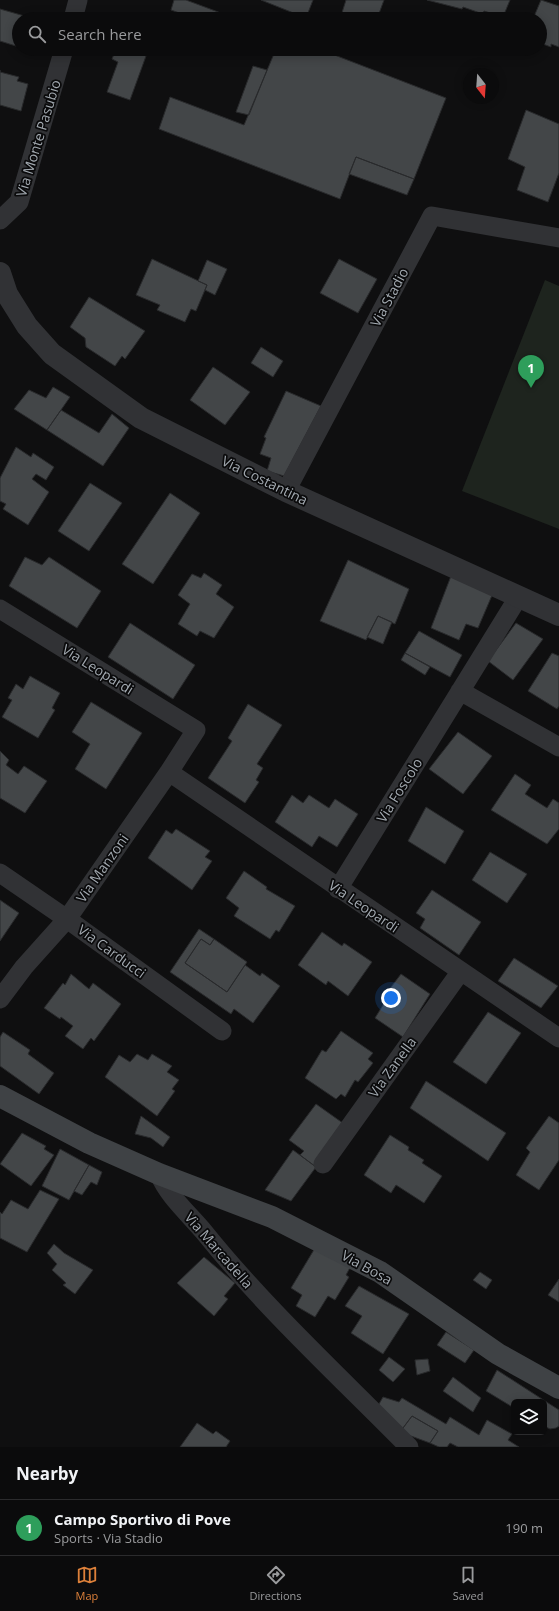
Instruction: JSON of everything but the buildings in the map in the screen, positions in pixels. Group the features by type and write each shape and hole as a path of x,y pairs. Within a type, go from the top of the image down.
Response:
{"main road":[{"path":"0,1096 89,1143 159,1174"},
{"name":"Via Bosa","path":"159,1174 272,1217 380,1272 498,1354 559,1388"}],"street":[{"path":"75,12 78,0"},
{"name":"Via Monte Pasubio","path":"0,220 19,202 62,56"},
{"name":"Via Stadio","path":"286,491 432,216 559,238"},
{"name":"Via Costantina","path":"0,273 4,297 52,354 141,418 286,491 559,615"},
{"name":"Via Foscolo","path":"338,889 519,596"},
{"name":"Via Leopardi","path":"0,609 196,730"},
{"path":"460,691 559,747"},
{"name":"Via Manzoni","path":"0,999 24,967 67,918 169,772 196,730"},
{"name":"Via Leopardi","path":"169,772 338,889 559,1038"},
{"name":"Via Carducci","path":"0,873 67,918 222,1031"},
{"name":"Via Zanella","path":"323,1164 461,971"},
{"name":"Via Marcadella","path":"159,1174 169,1190 224,1257 288,1327 409,1447"}],"shaded area":[{"path":"545,280 559,286 559,529 462,491"}],"place":[{"name":"Campo Sportivo di Pove","path":"531,388"}]}
